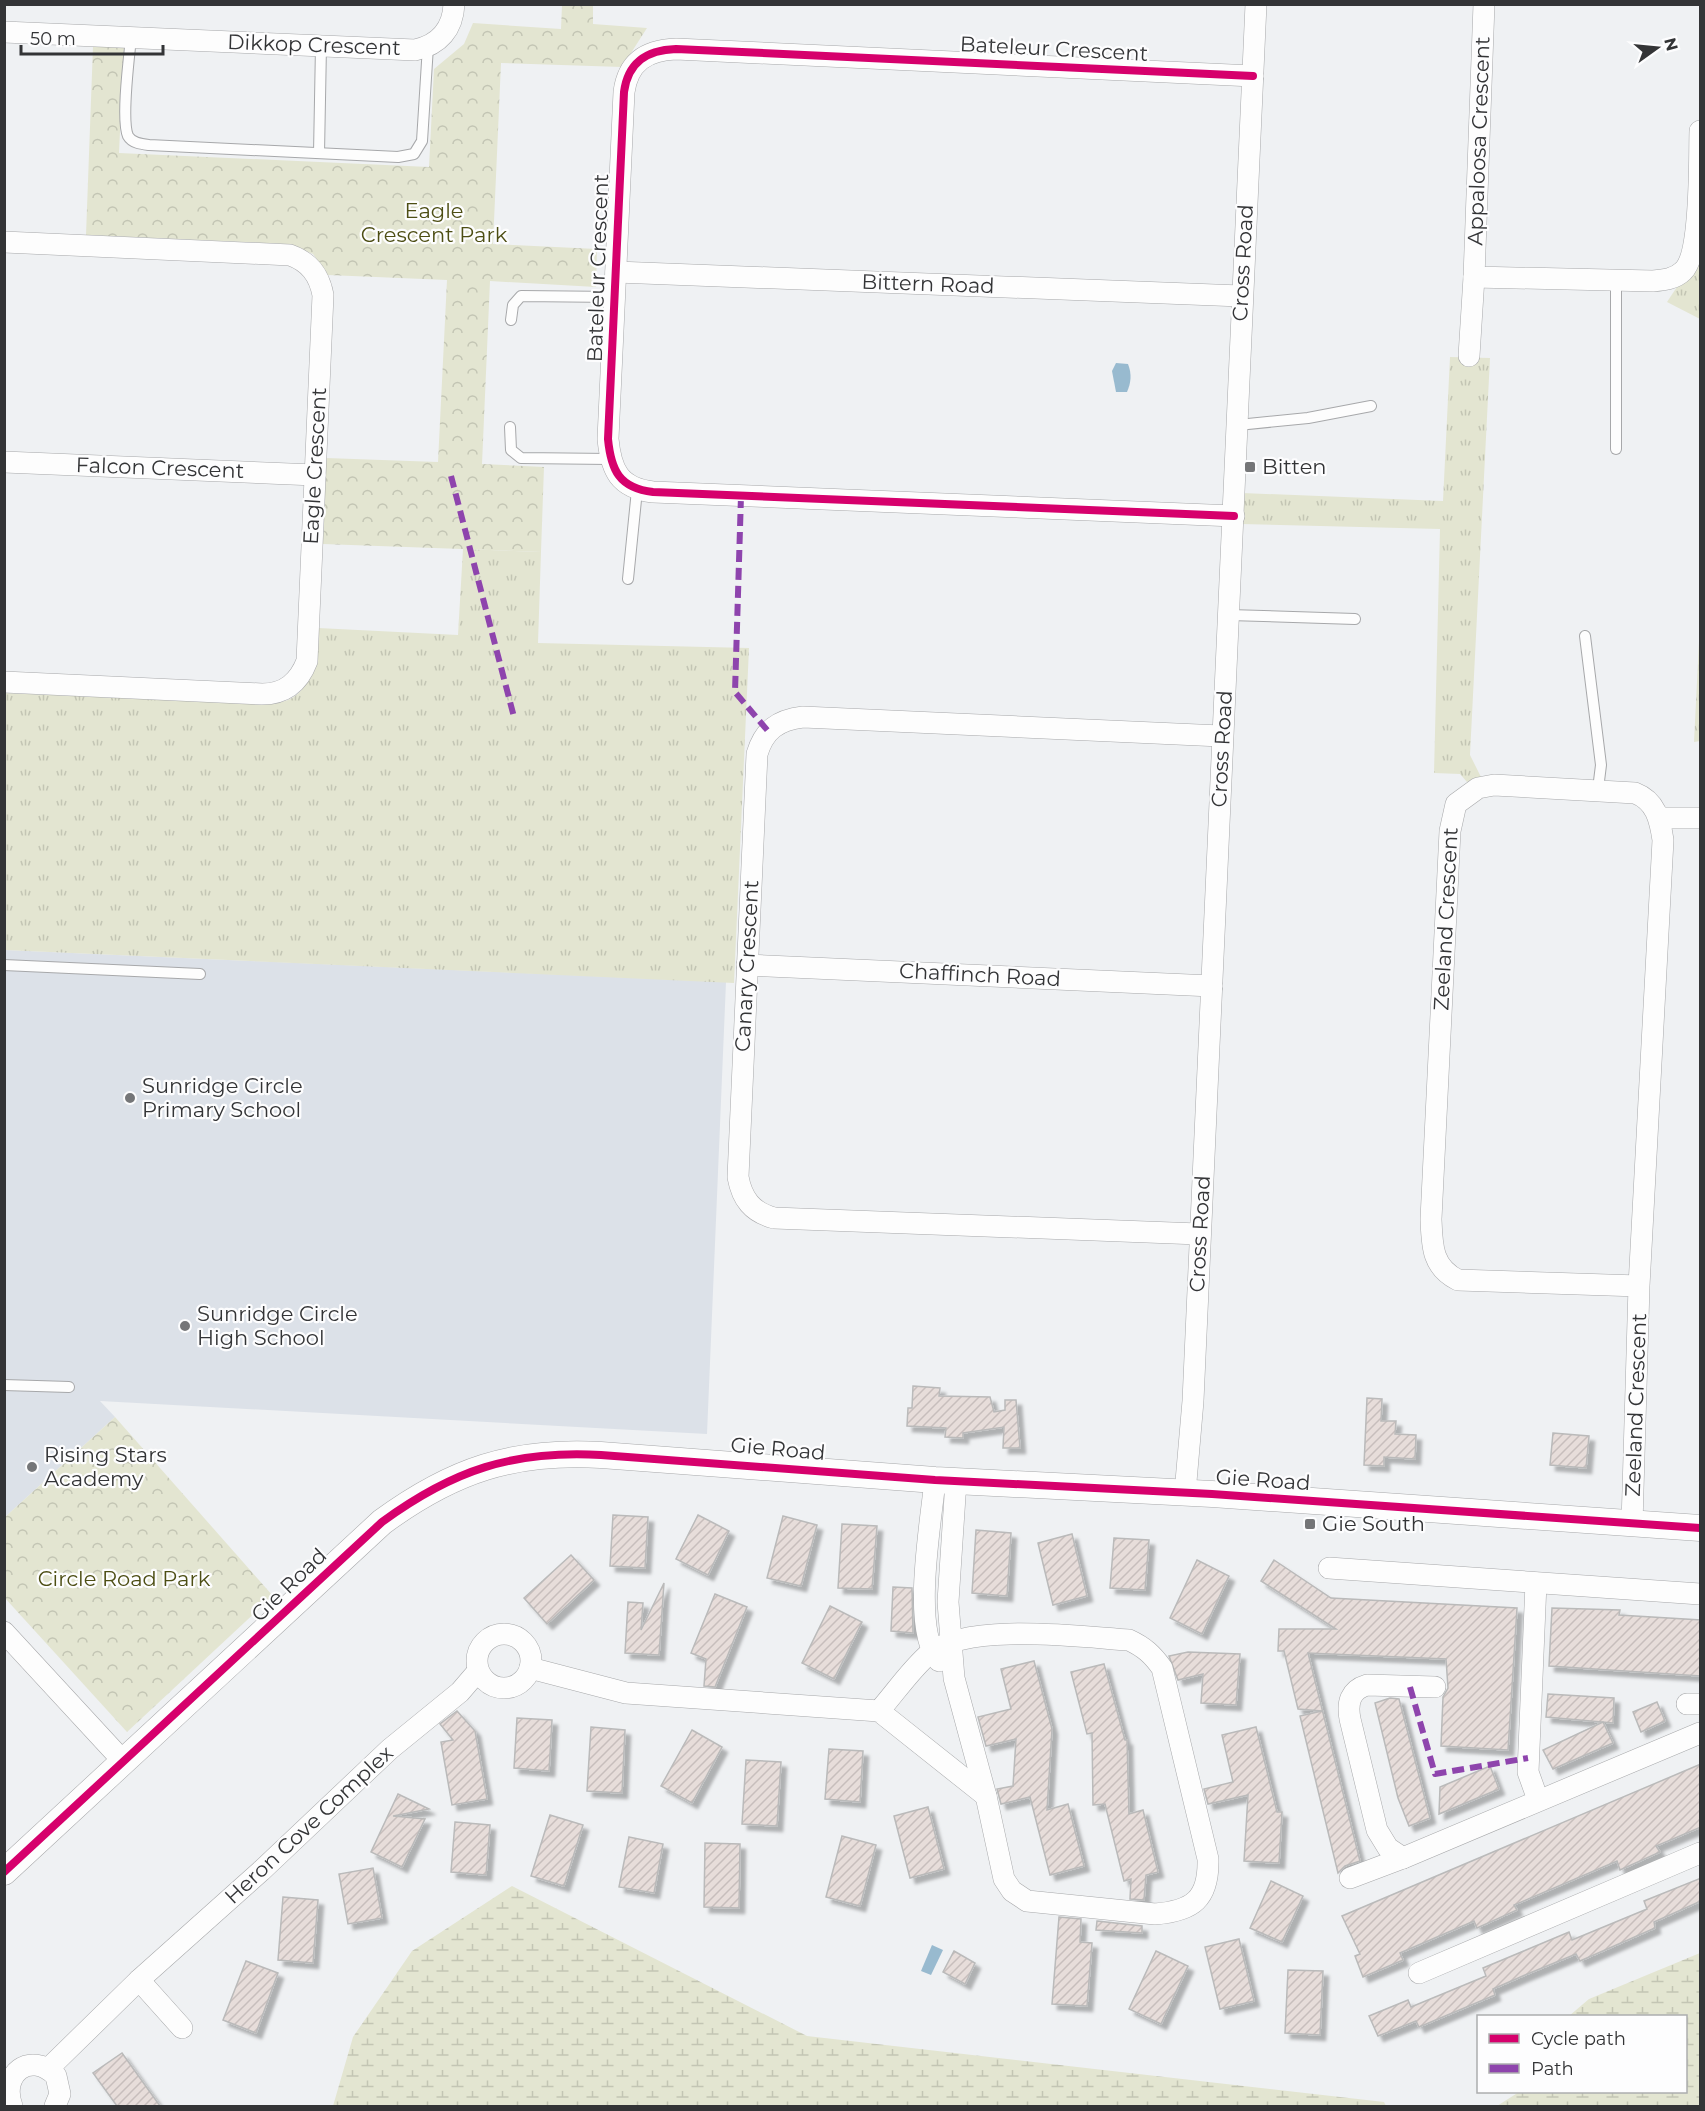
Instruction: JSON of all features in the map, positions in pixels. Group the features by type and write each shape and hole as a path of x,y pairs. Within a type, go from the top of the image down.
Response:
{"street":[{"name":"Dikkop Crescent","path":"4,32 415,50 428,46 446,32 454,4"},
{"name":"Cross Road","path":"1185,1493 1193,1401 1221,736 1234,516 1241,296 1256,4"},
{"name":"Appaloosa Crescent","path":"1469,356 1484,4"},
{"name":"Bateleur Crescent","path":"610,459 608,439 626,80 634,65 651,52 676,49 1253,76"},
{"name":"Appaloosa Crescent","path":"1474,277 1616,282 1665,280 1685,270 1692,259 1695,245 1701,131"},
{"name":"Eagle Crescent","path":"4,242 279,253 290,255 309,265 316,274 323,295 306,662 297,681 288,687 262,694 4,682"},
{"name":"Bittern Road","path":"616,272 1241,296"},
{"path":"610,459 616,474 637,490 1234,516"},
{"name":"Falcon Crescent","path":"4,462 315,475"},
{"name":"Canary Crescent","path":"1199,1234 774,1218 756,1211 741,1191 738,1177 747,965 757,754 761,740 768,731 784,720 803,717 1221,736"},
{"name":"Zeeland Crescent","path":"1632,1524 1639,1286 1663,840 1659,818 1650,802 1642,796 1598,789 1485,786 1468,793 1456,804 1451,816 1431,1241 1437,1264 1458,1280 1639,1286"},
{"path":"1659,818 1701,818"},
{"name":"Chaffinch Road","path":"747,965 1212,986"},
{"name":"Gie Road","path":"4,1872 271,1628 382,1522 442,1483 481,1468 523,1458 582,1454 946,1481 1185,1493 1701,1528"},
{"path":"879,1711 940,1648 1012,1632 1128,1640 1151,1653 1162,1668 1208,1859 1206,1887 1190,1907 1176,1912 1155,1914 1027,1901 1012,1891 1004,1879 986,1796 954,1678 940,1648 948,1602 946,1481"},
{"path":"1329,1568 1701,1594"},
{"path":"1536,1583 1528,1772 1538,1800"},
{"path":"4,1632 123,1761"},
{"path":"507,1634 516,1637 528,1650 530,1668 519,1684 501,1688 483,1679 478,1671 477,1662 482,1644 489,1638 507,1634"},
{"path":"530,1668 626,1693 879,1711 986,1796"},
{"name":"Heron Cove Complex","path":"49,2068 139,1980 261,1872 381,1757 460,1692 478,1671"},
{"path":"1403,1858 1388,1848 1377,1830 1350,1719 1349,1701 1358,1689 1367,1685 1435,1687"},
{"path":"1350,1878 1701,1733"},
{"path":"1419,1973 1701,1853"},
{"path":"139,1980 182,2028"},
{"path":"12,2106 7,2090 13,2073 30,2064 49,2068 60,2085 60,2094 55,2106"}],"lane":[{"path":"131,38 125,122 129,138 133,142 149,145 398,157 414,154 422,141 428,46"},
{"path":"319,153 321,46"},
{"path":"1616,282 1616,449"},
{"path":"511,320 513,305 521,296 615,297"},
{"path":"1238,424 1308,418 1371,406"},
{"path":"510,427 511,450 521,458 610,459"},
{"path":"628,579 637,490"},
{"path":"1229,615 1356,619"},
{"path":"1585,636 1601,765 1598,789"},
{"path":"4,965 200,974"},
{"path":"4,1385 69,1387"}],"shaded area":[{"path":"5,950 726,982 707,1434 100,1401 115,1417 5,1517"}],"green space":[{"name":"Eagle Crescent Park","path":"593,4 593,24 647,28 622,67 501,63 493,244 597,249 596,287 490,281 482,464 544,467 541,552 323,544 326,458 438,462 447,280 328,275 313,254 288,244 86,235 93,46 124,46 119,153 429,167 434,69 464,44 473,23 561,29 562,5"},
{"path":"1700,255 1700,319 1667,302"},
{"path":"1450,357 1490,358 1470,755 1481,777 1467,782 1460,774 1434,773 1440,529 1241,524 1242,493 1443,501"},
{"path":"463,549 541,552 538,643 749,648 734,983 5,950 5,693 280,703 292,698 308,681 315,656 318,628 458,635"},
{"path":"1700,621 1700,741 1694,742"},
{"name":"Circle Road Park","path":"115,1417 273,1596 127,1732 4,1597 5,1517"},
{"path":"512,1886 807,2036 1384,2102 1386,2106 333,2106 353,2037 412,1951"},
{"path":"1700,1953 1700,2106 1497,2106 1517,2093 1687,2093 1687,2015 1570,2015 1589,1999"}],"water":[{"path":"1116,363 1128,364 1130,378 1127,392 1116,392 1112,371"},
{"path":"932,1945 943,1950 931,1975 921,1971"}],"building":[{"path":"913,1386 940,1388 939,1396 990,1397 994,1412 1005,1410 1005,1400 1016,1400 1020,1448 1003,1448 1004,1427 963,1433 963,1438 945,1437 946,1428 907,1426 908,1408 912,1408"},
{"path":"1367,1398 1382,1399 1381,1421 1396,1421 1395,1434 1416,1435 1415,1459 1384,1457 1384,1466 1364,1465"},
{"path":"1553,1433 1589,1436 1586,1468 1550,1465"},
{"path":"613,1515 648,1517 645,1568 610,1566"},
{"path":"698,1515 729,1531 708,1575 676,1559"},
{"path":"783,1516 817,1525 801,1586 767,1578"},
{"path":"842,1524 877,1526 872,1589 838,1588"},
{"path":"976,1530 1011,1533 1007,1596 972,1593"},
{"path":"1072,1534 1087,1596 1053,1605 1038,1543"},
{"path":"1114,1538 1149,1540 1145,1590 1110,1588"},
{"path":"571,1555 594,1580 547,1624 524,1598"},
{"path":"1197,1560 1229,1576 1202,1634 1170,1618"},
{"path":"1274,1560 1331,1598 1517,1608 1508,1750 1441,1746 1443,1697 1448,1688 1446,1659 1308,1653 1360,1861 1345,1866 1338,1873 1300,1716 1322,1711 1298,1709 1284,1651 1278,1651 1279,1629 1336,1629 1261,1581"},
{"path":"664,1583 659,1655 625,1653 628,1602 643,1603 641,1630"},
{"path":"893,1587 912,1588 913,1633 891,1631"},
{"path":"715,1594 747,1607 715,1687 704,1686 706,1659 691,1653"},
{"path":"830,1606 862,1622 834,1679 802,1663"},
{"path":"1552,1608 1620,1610 1619,1615 1701,1620 1701,1676 1549,1666"},
{"path":"1188,1652 1240,1654 1236,1705 1201,1703 1203,1674 1178,1680 1169,1656"},
{"path":"1034,1661 1052,1729 1047,1810 1068,1804 1084,1866 1050,1875 1030,1797 1001,1804 997,1789 1013,1786 1016,1739 986,1746 978,1717 1011,1709 1001,1669"},
{"path":"1104,1664 1125,1740 1127,1740 1129,1814 1143,1810 1158,1872 1146,1875 1144,1900 1130,1899 1131,1879 1124,1881 1105,1804 1093,1805 1092,1733 1087,1734 1071,1672"},
{"path":"1548,1694 1614,1698 1613,1723 1546,1717"},
{"path":"1390,1698 1399,1699 1430,1818 1409,1826 1398,1798 1375,1703"},
{"path":"1657,1702 1665,1721 1641,1732 1633,1712"},
{"path":"457,1711 475,1731 487,1799 452,1805 441,1742 453,1740 440,1724"},
{"path":"517,1718 552,1720 549,1771 514,1768"},
{"path":"1603,1722 1613,1743 1553,1769 1543,1750"},
{"path":"591,1727 625,1730 622,1793 587,1791"},
{"path":"1256,1727 1277,1812 1282,1812 1279,1863 1244,1861 1248,1795 1208,1804 1204,1789 1233,1782 1222,1735"},
{"path":"692,1730 722,1747 692,1803 661,1786"},
{"path":"829,1749 863,1751 860,1802 825,1799"},
{"path":"746,1760 781,1762 777,1826 742,1824"},
{"path":"1701,1764 1701,1827 1656,1846 1660,1852 1620,1870 1617,1861 1514,1905 1517,1910 1477,1928 1474,1921 1400,1953 1403,1960 1363,1977 1355,1956 1360,1954 1342,1916"},
{"path":"1490,1766 1499,1789 1439,1814 1440,1787"},
{"path":"398,1794 429,1809 393,1816 425,1819 402,1867 371,1852"},
{"path":"928,1807 944,1869 910,1878 894,1816"},
{"path":"550,1815 583,1825 564,1886 531,1876"},
{"path":"455,1822 490,1825 486,1875 451,1872"},
{"path":"842,1836 876,1845 860,1906 826,1897"},
{"path":"629,1837 663,1844 654,1893 619,1887"},
{"path":"705,1843 740,1844 739,1908 704,1907"},
{"path":"373,1868 382,1918 348,1924 339,1874"},
{"path":"1701,1878 1701,1901 1654,1922 1655,1928 1580,1961 1576,1954 1525,1975 1493,1989 1495,1995 1419,2027 1416,2021 1378,2036 1369,2016 1408,2000 1411,2007 1486,1976 1483,1968 1569,1932 1572,1940 1647,1909 1644,1901"},
{"path":"1271,1881 1303,1896 1282,1942 1250,1928"},
{"path":"283,1897 318,1900 313,1963 278,1960"},
{"path":"1059,1917 1081,1919 1080,1942 1092,1943 1087,2006 1052,2004"},
{"path":"1097,1921 1142,1926 1142,1933 1096,1930"},
{"path":"1239,1939 1254,2001 1220,2009 1205,1947"},
{"path":"954,1951 975,1963 965,1984 943,1972"},
{"path":"1156,1951 1188,1966 1161,2024 1129,2009"},
{"path":"246,1961 278,1973 256,2033 223,2020"},
{"path":"1288,1970 1323,1971 1320,2035 1285,2033"},
{"path":"122,2053 160,2106 117,2106 93,2073"}],"marked path":[{"path":"451,476 514,717"},
{"path":"741,496 735,692 768,731"},
{"path":"1410,1687 1435,1774 1528,1758"}],"cycle path":[{"path":"1234,516 653,492 632,486 619,476 609,450 608,439 624,92 626,82 635,65 648,55 676,49 1253,76"},
{"path":"4,1872 382,1522 408,1504 459,1477 512,1460 569,1454 601,1455 935,1480 1212,1494 1700,1528"}],"place":[{"name":"Bitten","path":"1250,467"},
{"name":"Sunridge Circle Primary School","path":"130,1098"},
{"name":"Sunridge Circle High School","path":"185,1326"},
{"name":"Rising Stars Academy","path":"32,1467"},
{"name":"Gie South","path":"1310,1524"}]}
